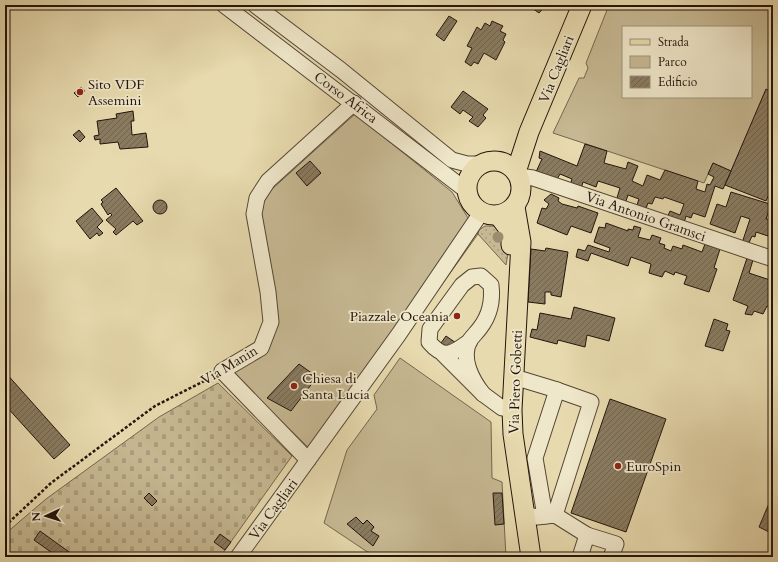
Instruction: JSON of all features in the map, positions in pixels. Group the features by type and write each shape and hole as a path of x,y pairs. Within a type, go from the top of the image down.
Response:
{"main road":[{"name":"Via Cagliari","path":"498,212 521,197 522,186 513,170 582,5"},
{"path":"498,212 474,207 467,190 468,180 473,170 492,160 513,170"},
{"name":"Via Piero Gobetti","path":"498,212 521,242 512,404 512,434 531,557"},
{"name":"Via Piero Gobetti","path":"498,212 511,232 512,255 502,408 505,451 522,557"}],"street":[{"name":"Corso Africa","path":"224,5 467,190"},
{"name":"Corso Africa","path":"255,5 341,70 452,160 468,164 482,164"},
{"name":"Via Manin","path":"222,371 261,348 271,322 268,292 254,214 257,198 268,181 354,103"},
{"name":"Via Antonio Gramsci","path":"513,170 773,259"},
{"name":"Via Cagliari","path":"238,557 399,334 498,212"},
{"path":"443,354 453,353 470,341 486,319 493,297 491,285 481,276 472,277 462,286 430,329 429,342 483,394 502,408"},
{"path":"470,341 467,355 468,369 474,383 483,394"},
{"path":"222,371 308,460"},
{"path":"514,376 591,402 550,516"},
{"path":"550,516 535,458 557,390"},
{"path":"525,514 550,516 587,535 616,544 611,557"},
{"path":"580,557 587,535"}],"path":[{"name":"Via Manin","path":"5,526 51,483 155,406 222,371"}],"green space":[{"path":"609,5 773,5 773,93 766,90 731,171 713,163 704,183 553,133 579,78 584,78 588,68 586,63"},
{"path":"355,114 452,192 468,218 467,225 478,234 317,456 231,372 267,349 259,223 262,204 271,190"},
{"path":"485,226 497,226 509,247 506,265 478,234 479,230"},
{"path":"400,358 491,422 492,478 502,482 506,557 375,557 324,523 347,450 377,409 374,395"},
{"path":"218,383 292,456 220,557 5,557 5,534 46,499 159,417"}],"building":[{"path":"535,5 546,5 539,13 532,8"},
{"path":"449,16 457,21 444,41 436,35"},
{"path":"492,21 503,26 500,31 506,34 503,40 505,42 496,60 484,53 478,64 474,62 471,66 465,62 472,48 467,46 477,27 481,30 485,23 490,26"},
{"name":"Sito VDF Assemini","path":"81,87 85,91 78,97 74,93"},
{"path":"766,89 773,93 773,185 766,201 725,185"},
{"path":"463,91 488,109 483,115 486,118 478,127 469,121 473,117 463,110 460,114 451,107"},
{"path":"133,111 134,121 131,121 132,135 146,133 148,147 120,149 118,142 100,144 100,139 95,140 94,136 99,135 97,121 117,118 116,114"},
{"path":"79,130 85,137 80,142 73,135"},
{"path":"585,144 607,151 604,163 626,169 628,162 638,166 632,181 643,186 647,175 660,180 665,170 698,181 696,189 705,192 707,184 710,185 714,177 708,174 713,163 731,171 723,189 715,186 705,217 693,213 691,218 686,216 684,223 667,218 670,211 680,215 684,204 664,197 663,199 655,197 652,204 648,203 645,211 636,208 639,199 628,195 625,204 616,201 620,188 598,181 596,187 583,182 581,189 570,186 572,179 560,174 556,181 535,174 542,159 539,158 540,151 577,166"},
{"path":"310,161 321,173 307,186 296,173"},
{"path":"116,188 143,221 137,225 133,221 116,235 113,232 116,229 106,220 112,215 110,213 108,215 101,204 103,202 101,200"},
{"path":"731,192 773,205 772,211 769,210 766,219 773,221 768,236 756,232 755,237 752,236 748,245 742,243 750,219 741,216 735,233 710,224 717,204 726,207"},
{"path":"551,194 559,198 558,201 562,204 577,208 578,206 598,213 591,233 571,226 567,235 537,223 542,208 546,209 549,204 544,200"},
{"path":"157,200 163,200 167,204 167,210 163,214 157,214 153,210 153,204"},
{"path":"92,208 103,221 97,227 103,233 99,236 97,233 90,239 76,221"},
{"path":"606,223 628,231 628,229 633,230 634,226 641,228 638,237 650,240 652,235 661,238 659,243 665,245 664,248 671,251 673,246 682,249 683,245 702,252 705,244 720,249 714,268 717,269 709,292 684,284 687,276 675,272 674,275 665,271 662,277 649,273 651,264 631,257 628,266 591,253 588,261 576,257 578,249 585,251 588,245 609,252 610,248 594,242 599,227 605,228"},
{"path":"546,248 568,252 561,297 551,295 551,292 545,292 545,304 528,302 531,249 545,251"},
{"path":"747,258 753,260 749,273 773,281 773,308 767,306 763,314 754,311 752,315 745,314 748,306 733,300"},
{"path":"574,307 615,318 609,341 587,335 585,347 558,340 557,344 530,337 532,329 537,330 540,313 571,319"},
{"path":"714,319 728,324 726,330 730,331 723,351 705,346"},
{"path":"446,336 456,343 451,350 441,343"},
{"name":"Chiesa di Santa Lucia","path":"299,364 317,377 291,411 267,398"},
{"path":"5,372 70,445 54,459 5,405"},
{"name":"EuroSpin","path":"610,399 666,419 626,532 571,513"},
{"path":"149,493 157,501 152,506 144,498"},
{"path":"493,493 502,493 504,524 495,525"},
{"path":"773,494 773,534 759,527"},
{"path":"356,517 363,524 367,520 374,527 371,531 379,536 373,546 347,524"},
{"path":"40,531 76,557 58,557 34,540"},
{"path":"220,534 231,542 225,550 214,542"}],"place":[{"name":"Sito VDF Assemini","path":"80,92"},
{"name":"Piazzale Oceania","path":"457,316"},
{"name":"Chiesa di Santa Lucia","path":"294,386"},
{"name":"EuroSpin","path":"618,466"}]}
